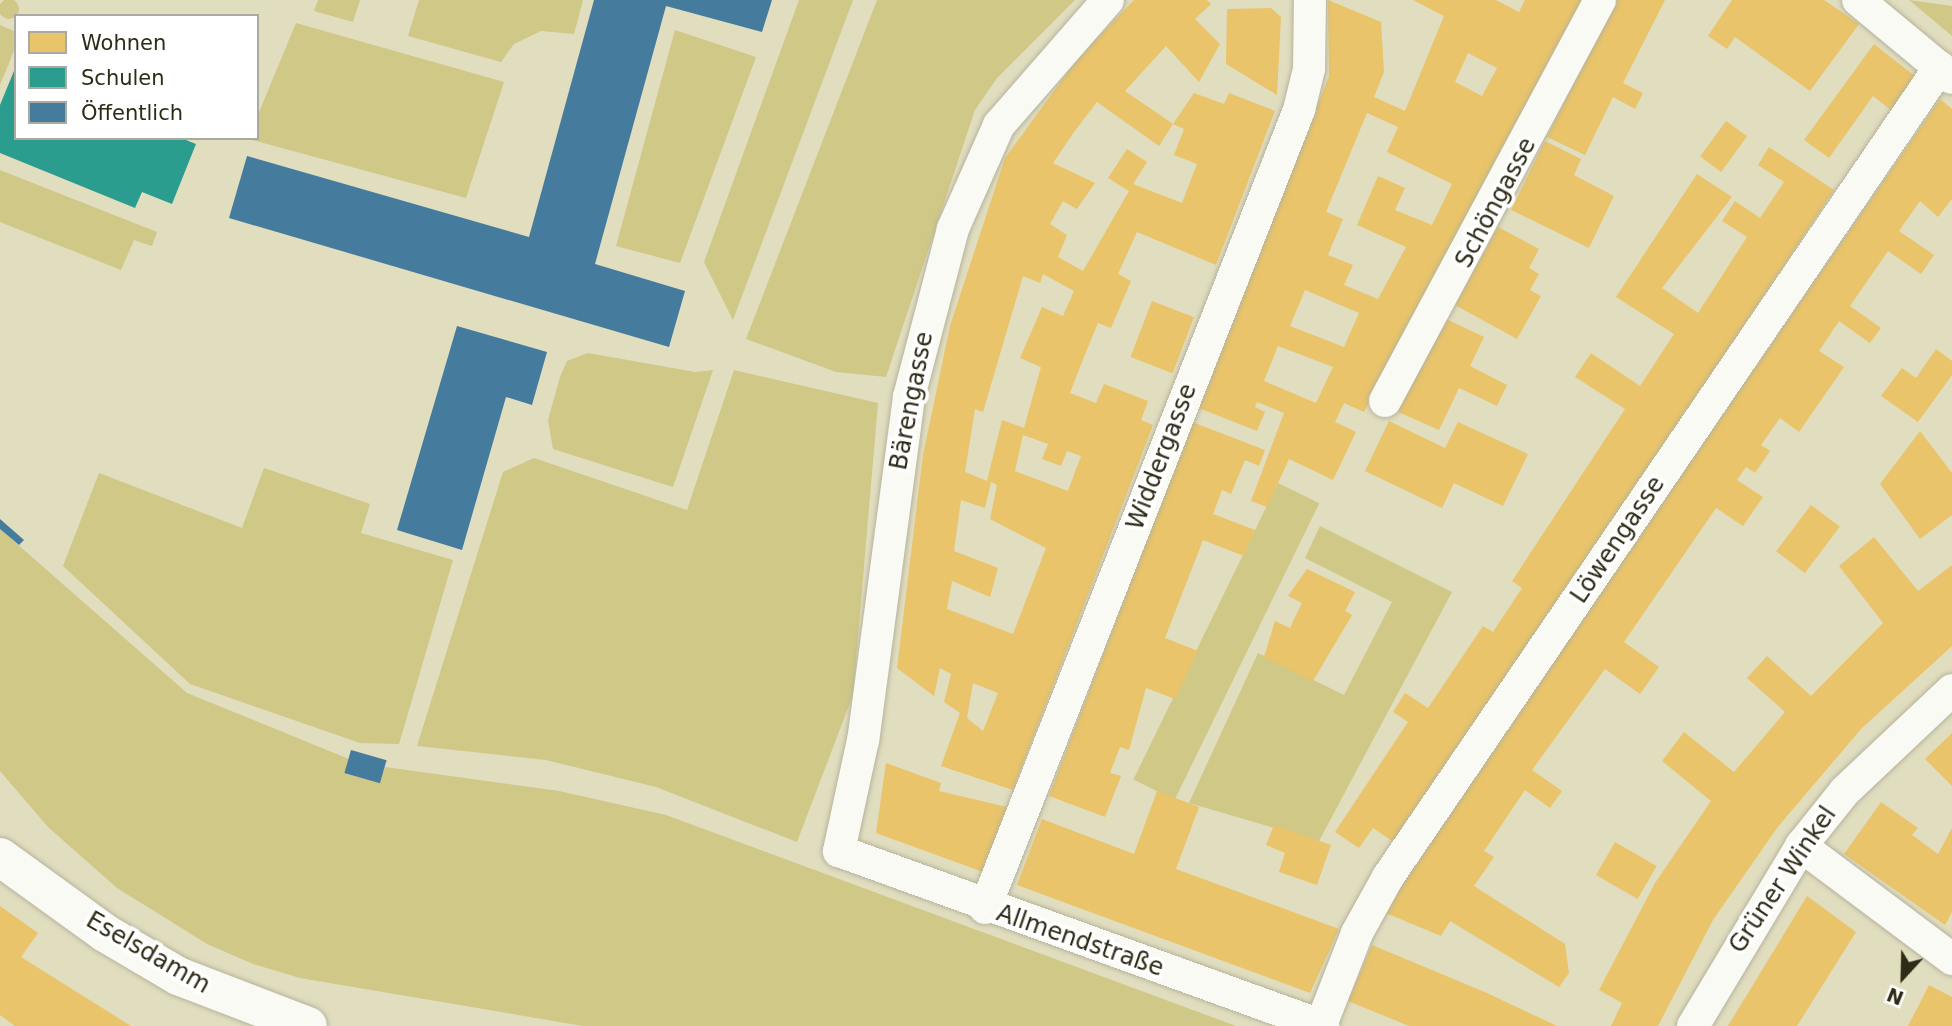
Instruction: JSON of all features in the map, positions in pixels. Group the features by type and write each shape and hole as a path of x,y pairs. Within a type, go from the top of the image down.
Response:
{"street":[{"name":"Bärengasse","path":"839,851 863,740 908,397 953,229 999,125 1108,0"},
{"name":"Widdergasse","path":"985,908 1299,110 1308,69 1310,0"},
{"name":"Schöngasse","path":"1385,401 1601,0"},
{"path":"1858,0 1946,72"},
{"name":"Löwengasse","path":"1322,1026 1357,933 1388,877 1946,72"},
{"name":"Grüner Winkel","path":"1693,1026 1801,846 1854,782 1952,690"},
{"path":"1801,846 1952,959"},
{"name":"Allmendstraße","path":"839,851 985,908 1322,1026"},
{"name":"Eselsdamm","path":"0,857 105,933 178,976 309,1026"}],"shaded area":[{"path":"5,0 13,0 18,5 18,13 14,14 13,18 5,18 0,13 0,5"},
{"path":"318,0 360,0 353,22 314,11"},
{"path":"419,0 583,0 574,34 541,31 514,44 501,62 408,36"},
{"path":"799,0 853,0 733,320 704,262"},
{"path":"877,0 1075,0 997,78 975,110 886,377 836,372 746,339"},
{"path":"1909,0 1952,6 1952,36"},
{"path":"296,23 504,82 466,198 252,140 259,140 259,112"},
{"path":"0,25 14,31 14,51 0,85"},
{"path":"675,30 756,57 680,263 616,246"},
{"path":"0,170 157,232 152,246 134,240 121,270 0,222"},
{"path":"588,353 695,372 713,370 673,487 553,449 548,420 560,377 567,361"},
{"path":"734,370 878,403 853,695 797,842 656,787 546,760 417,746 503,472 534,458 687,510"},
{"path":"264,468 370,504 361,533 453,560 399,744 360,743 190,684 63,566 99,473 242,528"},
{"path":"1278,483 1319,503 1175,800 1133,780"},
{"path":"1320,526 1452,592 1319,841 1189,803 1258,653 1344,695 1392,602 1305,558"},
{"path":"0,529 187,693 349,759 346,773 380,782 385,767 559,791 666,815 1236,1026 583,1026 300,978 253,964 207,944 117,888 48,827 0,771"}],"building: Wohnen":[{"path":"1134,0 1207,0 1211,4 1195,19 1220,44 1199,82 1166,46 1125,91 1173,124 1194,93 1224,104 1229,93 1275,111 1216,265 1137,232 1118,274 1131,281 1111,328 1098,323 1070,393 1096,403 1104,384 1148,401 1141,420 1153,425 1013,790 941,766 960,713 944,702 951,674 940,668 934,696 897,668 923,455 950,326 1005,158 1078,58","holes":["1097,102 1159,146 1173,124 1184,129 1174,155 1197,164 1182,203 1133,184 1147,162 1127,149 1108,178 1129,191 1083,271 1058,257 1067,235 1050,224 1063,201 1077,209 1095,183 1053,163","1043,274 1074,291 1063,316 1042,307 1020,358 1041,367 1024,428 1002,420 987,481 965,472 975,409 983,412 1023,276 1040,283","1023,435 1048,444 1042,459 1061,466 1067,451 1081,456 1068,491 1015,471","991,482 997,485 990,519 1046,548 1013,634 947,609 952,581 990,597 998,568 954,551 961,500 985,508","973,683 998,693 983,731 967,718"]},
{"path":"1328,0 1381,22 1384,72 1374,97 1405,111 1444,16 1413,0 1496,0 1519,12 1525,0 1586,0 1449,270 1439,266 1364,412 1344,403 1335,422 1356,432 1333,480 1289,459 1267,507 1251,501 1284,413 1257,402 1255,407 1265,412 1257,431 1196,407 1329,76","holes":["1468,53 1497,68 1482,96 1455,82","1367,113 1398,127 1387,152 1452,184 1432,225 1395,210 1405,188 1378,176 1357,225 1406,247 1378,299 1344,285 1353,265 1328,255 1343,219 1326,212","1305,290 1359,313 1344,347 1290,326","1278,346 1333,367 1316,403 1264,381"]},
{"path":"1615,0 1665,0 1623,83 1643,93 1635,109 1613,97 1585,155 1547,137"},
{"path":"1732,0 1824,0 1859,24 1810,91 1735,37 1727,49 1708,36"},
{"path":"1271,8 1281,17 1277,95 1226,64 1227,9"},
{"path":"1874,44 1916,77 1891,110 1873,96 1829,158 1804,140"},
{"path":"1940,99 1952,109 1952,199 1938,217 1920,201 1899,231 1934,255 1921,274 1888,251 1850,306 1881,328 1870,343 1839,321 1819,351 1844,367 1799,432 1780,418 1761,445 1770,451 1755,473 1746,467 1737,480 1763,497 1743,526 1716,508 1624,642 1659,667 1640,694 1605,669 1532,770 1562,791 1550,808 1525,790 1484,851 1494,857 1474,886 1565,944 1569,973 1559,987 1450,921 1441,936 1381,911"},
{"path":"1726,121 1747,136 1721,172 1700,157"},
{"path":"1545,141 1581,159 1574,175 1614,196 1589,248 1511,210"},
{"path":"1769,147 1834,190 1398,845 1373,828 1359,848 1335,832 1408,722 1393,712 1405,693 1428,708 1483,626 1493,632 1522,588 1512,581 1625,409 1575,377 1591,353 1640,386 1674,334 1616,297 1697,174 1732,197 1662,288 1698,313 1747,237 1722,221 1735,201 1760,218 1784,182 1758,165"},
{"path":"1498,227 1539,249 1529,268 1539,274 1530,290 1541,296 1517,339 1455,305"},
{"path":"1152,301 1194,317 1173,373 1130,357"},
{"path":"1442,317 1484,337 1470,366 1507,385 1497,406 1459,388 1439,430 1396,411"},
{"path":"1936,349 1952,361 1952,375 1918,422 1881,396 1902,368 1916,378"},
{"path":"1389,421 1445,448 1458,422 1528,454 1503,506 1454,483 1442,508 1365,471"},
{"path":"1192,422 1265,450 1259,466 1245,460 1231,494 1222,490 1213,514 1255,530 1244,556 1203,540 1165,638 1198,651 1175,699 1146,688 1129,750 1120,747 1110,773 1121,776 1105,817 1049,796"},
{"path":"1920,431 1952,473 1952,515 1920,539 1880,484"},
{"path":"1811,505 1840,527 1805,573 1776,551"},
{"path":"1874,537 1918,591 1952,565 1952,646 1861,729 1777,828 1713,920 1658,1026 1611,1026 1622,1003 1599,990 1655,883 1711,801 1662,761 1684,732 1734,772 1785,712 1747,678 1767,656 1811,696 1883,623 1839,566"},
{"path":"1307,569 1355,592 1345,611 1352,615 1313,681 1264,657 1275,621 1290,628 1302,603 1288,596"},
{"path":"1952,733 1952,786 1925,759"},
{"path":"886,763 941,783 939,791 1007,807 983,872 876,833"},
{"path":"1157,791 1199,807 1176,869 1339,929 1310,993 1017,885 1042,819 1134,854"},
{"path":"1881,802 1918,828 1912,835 1938,854 1952,828 1952,912 1945,925 1844,854"},
{"path":"1274,825 1331,845 1317,885 1279,872 1285,853 1266,845"},
{"path":"1615,842 1657,866 1638,899 1596,875"},
{"path":"1807,896 1856,932 1797,1026 1728,1026"},
{"path":"0,906 38,933 21,957 131,1026 15,1026 0,1015"},
{"path":"1372,945 1487,993 1557,1026 1409,1026 1348,1001"},
{"path":"1929,985 1952,997 1952,1026 1908,1026"}],"building: Schulen":[{"path":"14,71 14,140 186,140 196,144 172,204 142,192 135,208 0,153 0,105"}],"building: Öffentlich":[{"path":"594,0 772,0 762,32 666,6 595,264 685,291 669,347 229,218 247,156 529,237"},
{"path":"457,326 547,352 532,405 506,397 462,550 397,530"},
{"path":"0,519 24,540 19,545 0,529"},
{"path":"351,750 387,760 380,783 344,773"}]}
